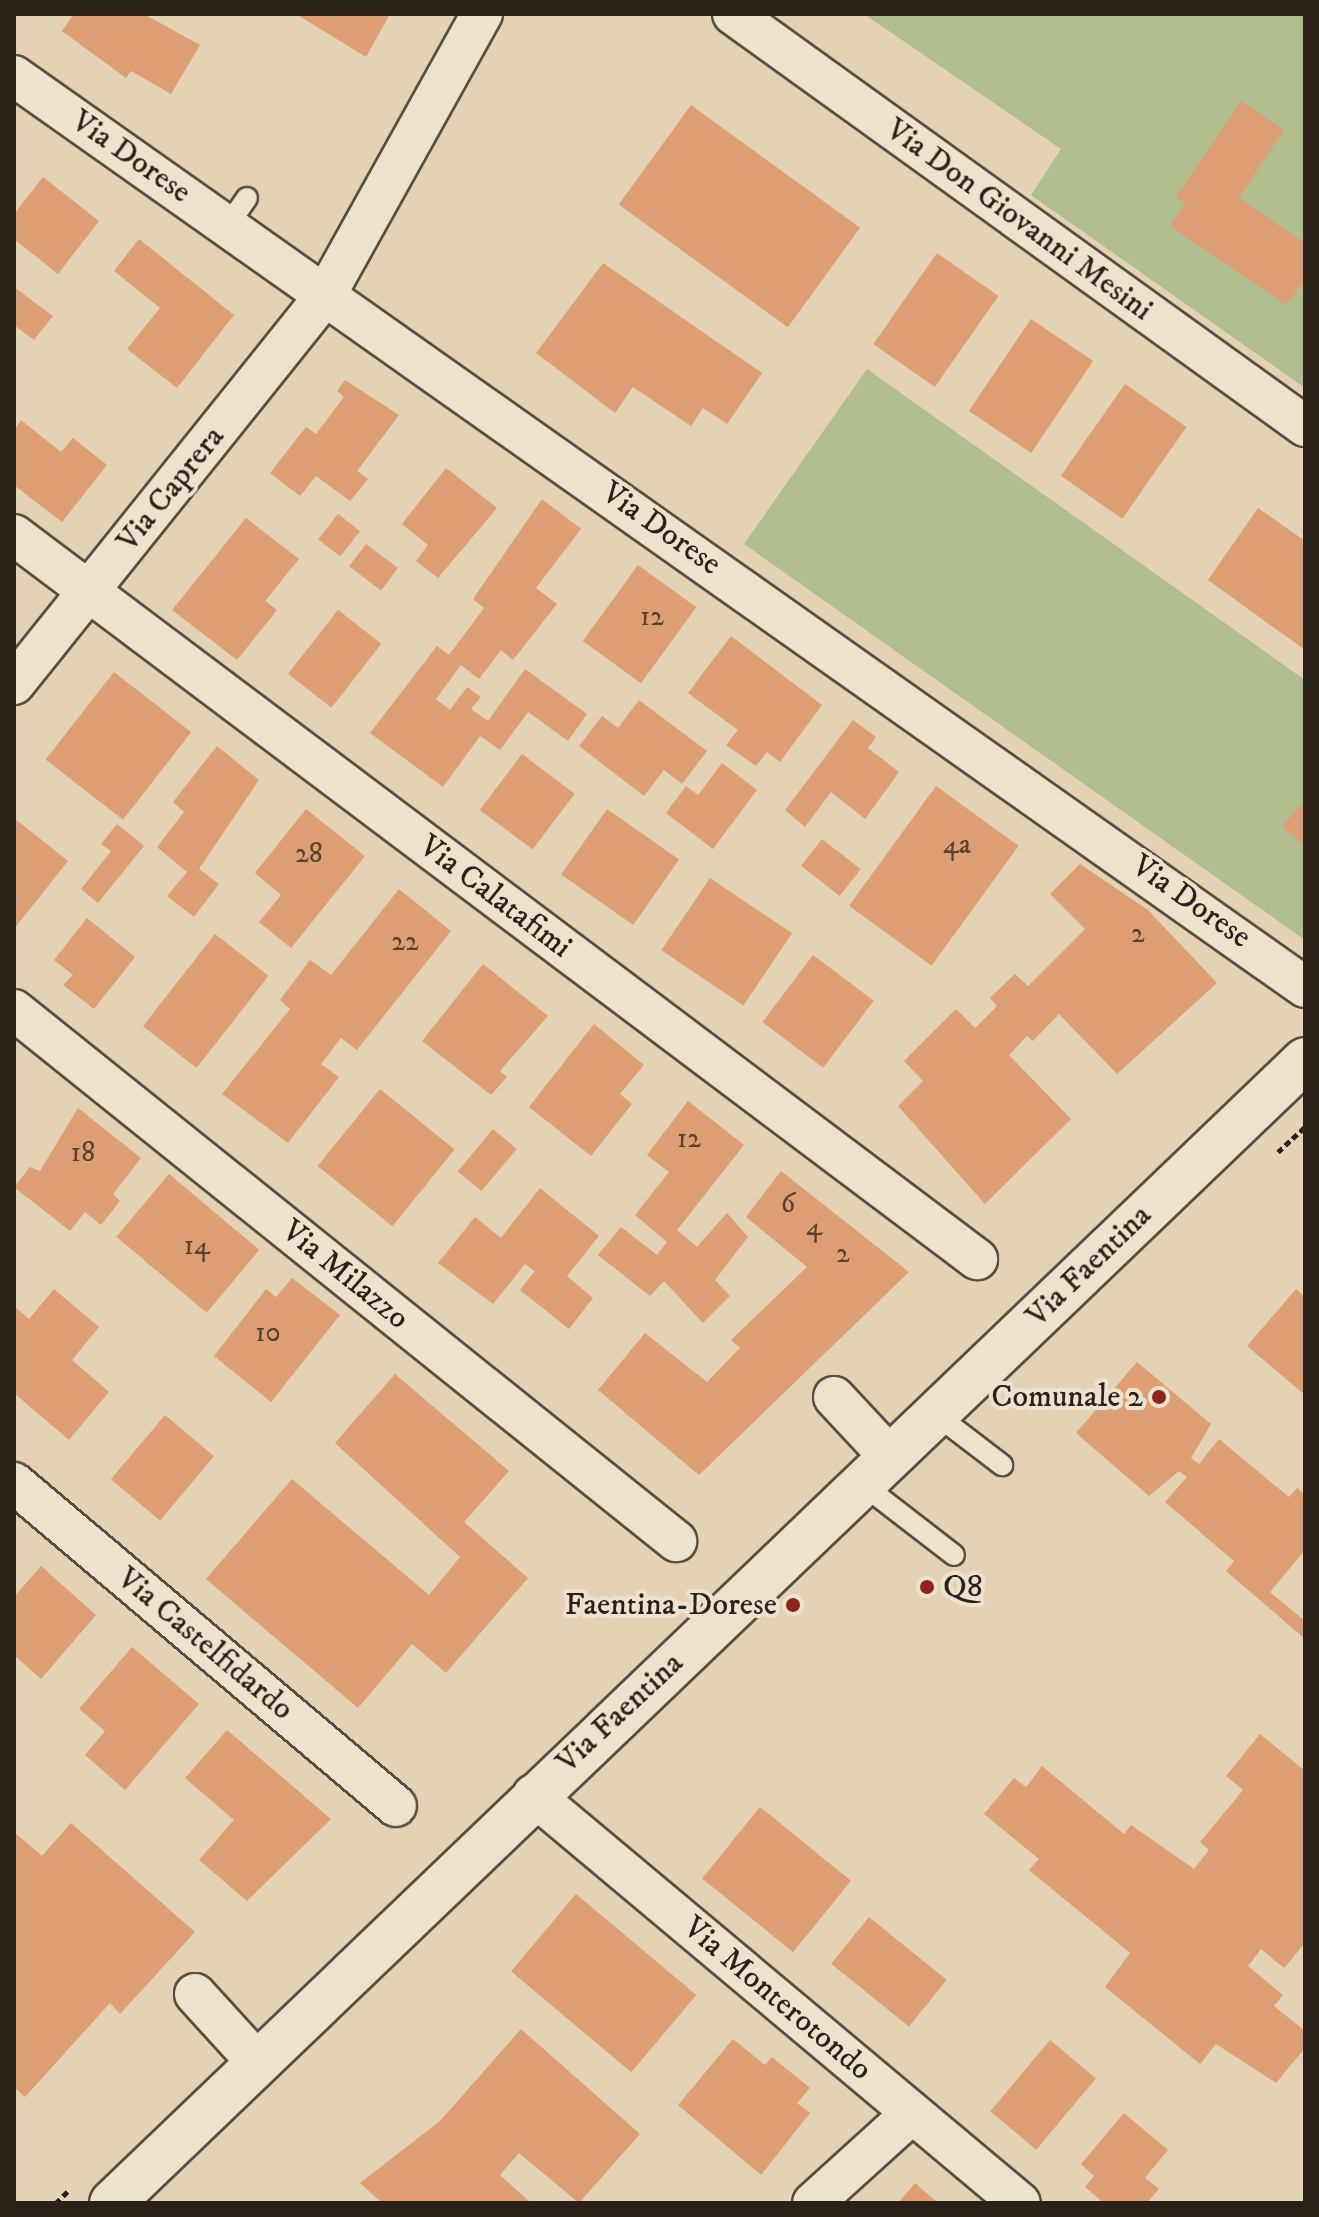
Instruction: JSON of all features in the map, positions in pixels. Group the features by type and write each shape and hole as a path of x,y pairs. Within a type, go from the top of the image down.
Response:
{"street":[{"name":"Via Caprera","path":"14,684 326,294 482,14"},
{"name":"Via Don Giovanni Mesini","path":"733,14 1305,426"},
{"name":"Via Dorese","path":"14,76 237,211 326,294 1305,987"},
{"name":"Via Calatafimi","path":"14,535 977,1259"},
{"name":"Via Milazzo","path":"14,1010 676,1541"},
{"name":"Via Faentina","path":"112,2203 255,2060 1305,1060"},
{"path":"834,1397 876,1470"},
{"name":"Via Castelfidardo","path":"14,1483 396,1806"},
{"name":"Via Monterotondo","path":"533,1795 1020,2203"},
{"path":"195,1994 255,2060"},
{"path":"813,2203 911,2114"}],"lane":[{"path":"934,1413 1002,1465"},
{"path":"876,1470 954,1555"}],"green space":[{"path":"864,14 1305,14 1305,388 1031,195 1061,149"},
{"path":"867,369 1305,680 1305,940 744,544"}],"building":[{"path":"74,14 144,14 200,45 171,94 131,71 126,78 62,31"},
{"path":"296,14 390,14 366,57"},
{"path":"1241,101 1284,130 1239,198 1305,243 1305,280 1286,305 1170,226 1185,203 1176,197"},
{"path":"691,105 860,228 788,327 619,205"},
{"path":"43,177 99,221 58,274 14,239 14,214"},
{"path":"139,239 234,315 177,388 127,349 160,308 114,271"},
{"path":"937,253 998,296 935,387 873,344"},
{"path":"603,263 762,373 727,424 703,408 691,426 633,387 615,413 536,353"},
{"path":"14,287 53,316 34,340 14,325"},
{"path":"1031,319 1093,361 1031,453 969,411"},
{"path":"345,380 399,415 357,471 368,479 350,501 316,476 300,496 270,473 306,427 316,434 344,397 337,391"},
{"path":"1125,384 1186,427 1122,519 1061,476"},
{"path":"21,420 61,452 73,438 107,465 62,522 14,485 14,430"},
{"path":"446,468 497,508 438,578 416,561 428,545 402,524"},
{"path":"542,499 581,529 536,588 557,604 513,660 501,650 479,679 461,665 436,699 450,710 467,687 481,697 471,709 488,721 525,669 587,714 568,741 528,712 500,750 480,736 443,787 370,733 437,646 449,655 484,608 473,599"},
{"path":"1258,508 1305,541 1305,650 1208,580"},
{"path":"338,514 360,531 340,556 318,539"},
{"path":"246,518 299,559 265,601 277,610 237,660 172,610"},
{"path":"366,544 398,568 381,590 349,566"},
{"path":"638,565 696,607 641,683 583,641"},
{"path":"338,610 381,644 331,708 288,674"},
{"path":"731,636 822,705 780,762 767,752 756,766 726,745 738,730 688,693"},
{"path":"114,672 191,732 123,820 46,759"},
{"path":"639,700 707,751 682,784 664,770 644,796 579,746 602,716 618,728"},
{"path":"853,720 876,737 868,748 899,772 865,819 831,792 805,827 785,810"},
{"path":"217,746 259,780 199,869 219,884 194,917 167,896 187,872 157,847 184,812 173,802"},
{"path":"522,754 575,794 533,850 480,810"},
{"path":"722,763 757,790 713,849 666,813 686,786 698,795"},
{"path":"936,786 1019,846 932,966 849,906"},
{"path":"1302,804 1305,807 1305,847 1282,826"},
{"path":"306,809 365,856 291,948 259,922 281,895 255,873"},
{"path":"607,809 679,859 633,925 561,875"},
{"path":"14,818 68,861 14,929"},
{"path":"117,824 144,846 98,903 81,889 111,851 101,844"},
{"path":"822,839 861,869 840,896 801,866"},
{"path":"1080,864 1148,910 1217,983 1117,1074 1059,1014 1033,1041 1027,1036 1009,1055 1071,1119 985,1204 898,1106 923,1081 904,1061 956,1009 975,1028 997,1006 990,998 1015,974 1028,986 1085,929 1050,894"},
{"path":"710,878 792,933 743,1005 661,950"},
{"path":"399,889 451,931 357,1050 341,1038 321,1064 339,1077 288,1143 222,1094 290,1009 280,1000 310,960 331,975"},
{"path":"87,918 135,957 94,1009 63,985 73,975 54,960"},
{"path":"215,934 269,976 197,1068 143,1026"},
{"path":"813,955 874,1001 823,1068 762,1022"},
{"path":"483,964 548,1016 500,1071 507,1077 491,1095 422,1041"},
{"path":"594,1024 644,1065 620,1094 632,1104 591,1156 529,1107"},
{"path":"380,1089 455,1149 392,1226 318,1166"},
{"path":"688,1101 744,1145 677,1230 697,1247 727,1213 748,1237 715,1280 730,1296 703,1323 664,1281 650,1296 598,1255 621,1227 657,1255 667,1242 635,1215 669,1172 647,1155"},
{"path":"78,1108 141,1158 113,1194 120,1201 101,1225 85,1212 70,1231 14,1187 30,1167 40,1171"},
{"path":"493,1129 517,1149 481,1191 458,1171"},
{"path":"781,1171 909,1272 699,1475 598,1390 645,1333 707,1382 740,1348 731,1340 807,1267 746,1217"},
{"path":"169,1174 259,1250 207,1313 116,1237"},
{"path":"540,1188 599,1236 567,1276 593,1298 569,1329 520,1290 535,1271 525,1264 493,1304 438,1263 475,1217 501,1238"},
{"path":"292,1278 340,1315 271,1402 214,1356 266,1289 276,1297"},
{"path":"54,1289 99,1327 72,1360 109,1392 69,1440 14,1393 14,1306 29,1319"},
{"path":"1296,1289 1305,1297 1305,1395 1247,1346"},
{"path":"1137,1362 1211,1424 1191,1458 1199,1464 1219,1439 1289,1497 1297,1488 1305,1495 1305,1550 1270,1592 1305,1621 1305,1639 1226,1571 1234,1561 1165,1502 1187,1477 1179,1471 1149,1496 1076,1433"},
{"path":"395,1374 509,1471 464,1522 528,1578 446,1673 412,1644 358,1708 206,1579 292,1479 429,1595 460,1557 335,1443"},
{"path":"165,1415 214,1456 160,1520 111,1479"},
{"path":"41,1566 96,1615 41,1679 14,1655 14,1597"},
{"path":"132,1647 199,1704 125,1790 85,1755 105,1731 79,1709"},
{"path":"227,1730 331,1819 247,1901 199,1860 234,1820 185,1778"},
{"path":"1260,1734 1305,1771 1305,1943 1284,1968 1261,1949 1248,1966 1283,1995 1274,2006 1305,2031 1305,2048 1276,2083 1216,2044 1200,2064 1105,1987 1130,1953 1029,1870 1039,1859 984,1814 1014,1778 1026,1787 1042,1766 1124,1834 1131,1825 1194,1869 1209,1850 1200,1842 1243,1790 1226,1776"},
{"path":"760,1807 851,1881 793,1952 702,1878"},
{"path":"71,1823 195,1932 120,2014 110,2003 25,2097 14,2087 14,1832 42,1856"},
{"path":"576,1894 696,1995 631,2072 511,1971"},
{"path":"869,1917 947,1980 909,2027 831,1964"},
{"path":"521,2029 640,2134 579,2203 519,2153 500,2175 531,2203 382,2203 360,2183 440,2121"},
{"path":"733,2039 765,2065 772,2057 810,2088 797,2103 810,2113 761,2175 678,2105"},
{"path":"1050,2040 1096,2079 1036,2150 990,2111"},
{"path":"1124,2113 1168,2150 1145,2178 1159,2189 1147,2203 1104,2203 1085,2187 1094,2176 1081,2164"},
{"path":"915,2183 938,2203 898,2203"}],"place":[{"name":"Comunale 2","path":"1159,1397"},
{"name":"Q8","path":"927,1587"},
{"name":"Faentina-Dorese","path":"793,1605"}]}
